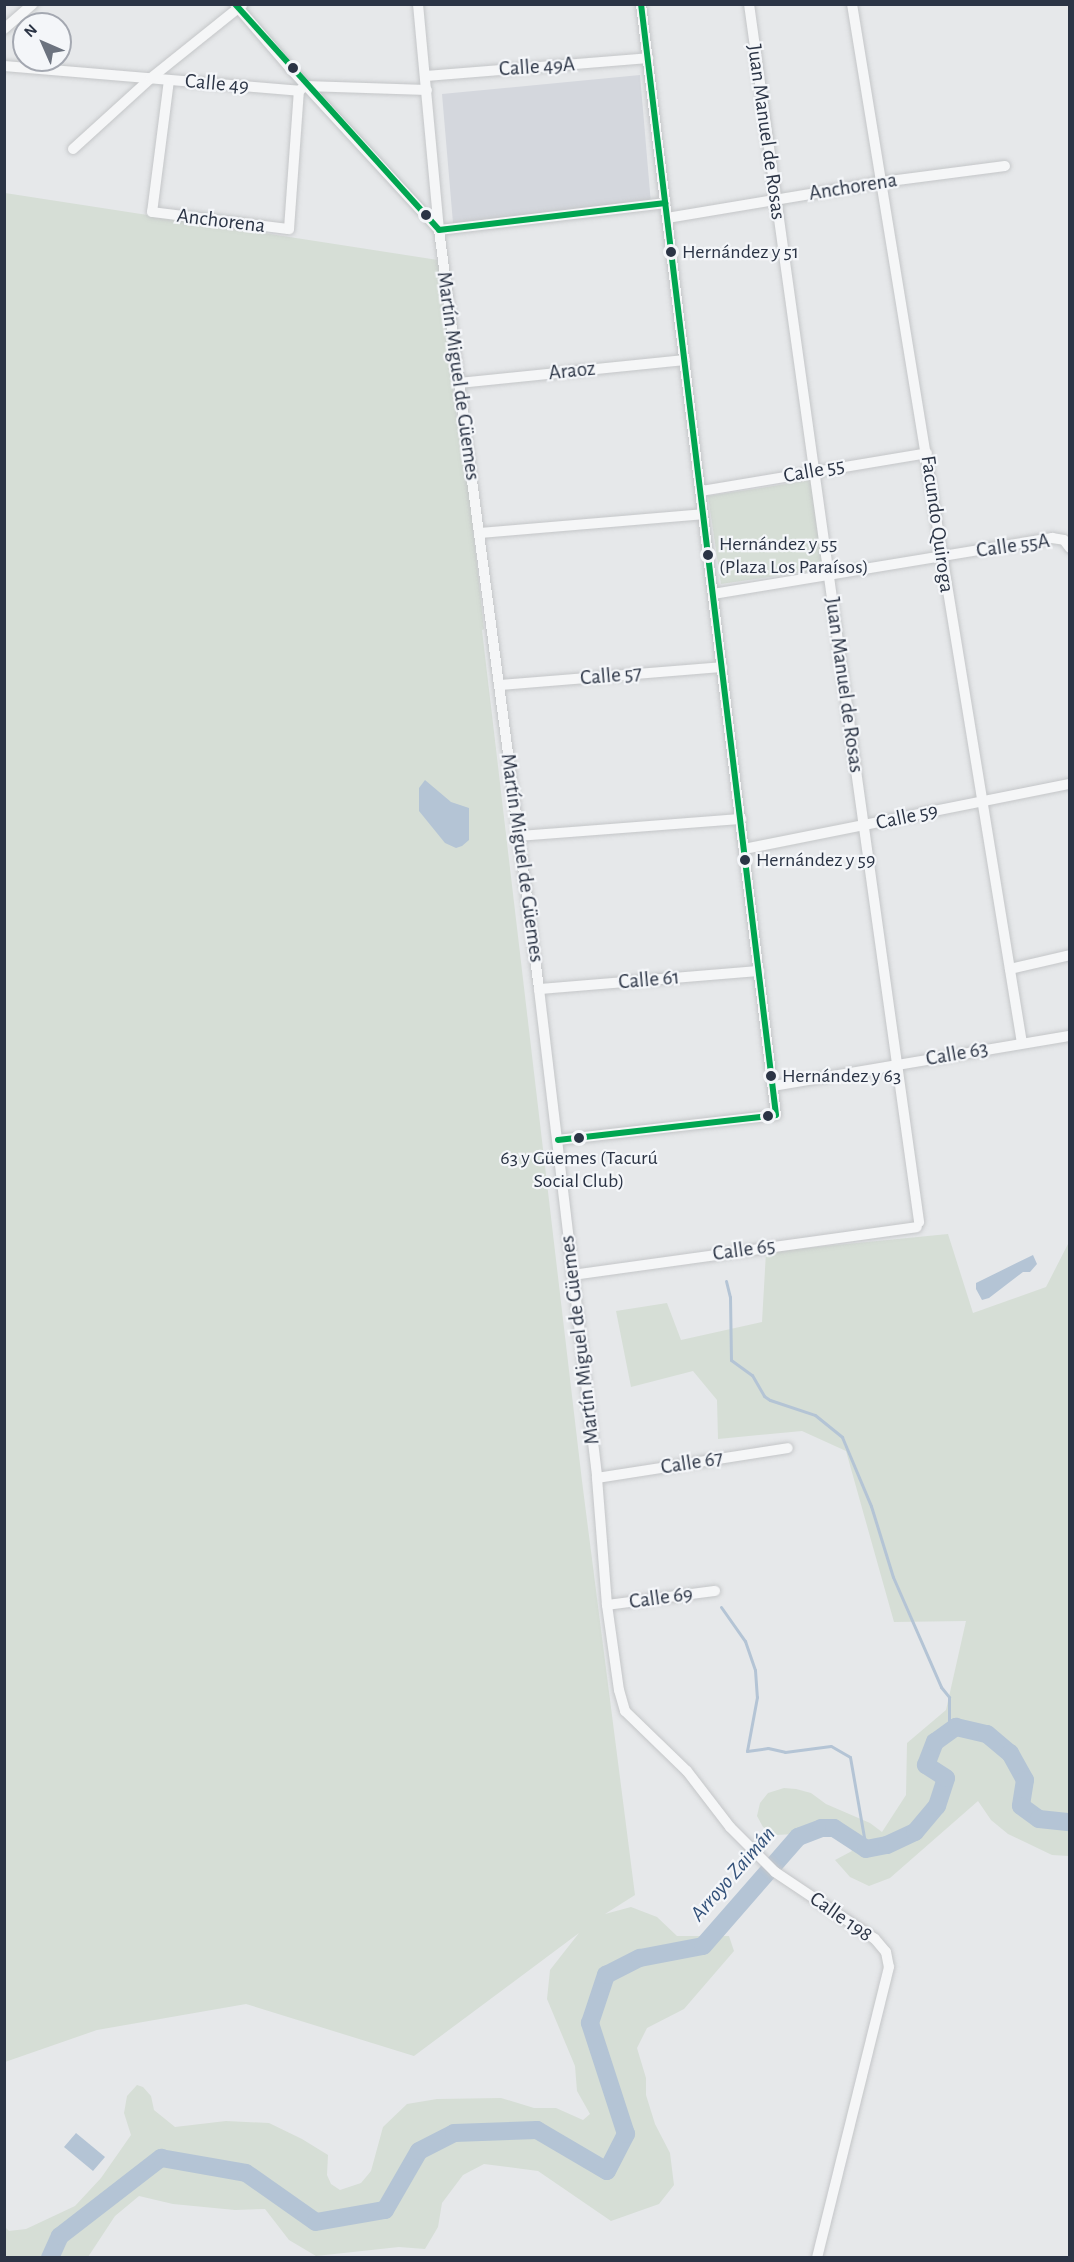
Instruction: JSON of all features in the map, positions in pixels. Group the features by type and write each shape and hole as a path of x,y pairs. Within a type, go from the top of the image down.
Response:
{"street":[{"path":"4,29 33,4"},
{"name":"Martín Miguel de Güemes","path":"418,4 439,230 558,1140 597,1478 607,1605 625,1712"},
{"path":"558,1140 776,1115 641,4"},
{"name":"Juan Manuel de Rosas","path":"749,4 918,1225"},
{"name":"Facundo Quiroga","path":"852,4 1022,1043"},
{"path":"73,148 151,78 239,6 302,88 439,230 665,203"},
{"name":"Calle 49A","path":"426,76 648,58"},
{"name":"Calle 49","path":"4,66 169,80 302,88 427,90"},
{"name":"Anchorena","path":"169,80 152,213 289,229 302,88"},
{"name":"Anchorena","path":"667,218 882,182 1005,166"},
{"name":"Araoz","path":"459,383 684,360"},
{"name":"Calle 55","path":"701,491 927,453"},
{"path":"479,533 703,514"},
{"name":"Calle 55A","path":"713,594 1052,538 1067,544"},
{"name":"Calle 57","path":"499,685 722,668"},
{"name":"Calle 59","path":"744,849 1070,784"},
{"path":"519,836 741,819"},
{"path":"1010,969 1070,955"},
{"name":"Calle 61","path":"539,989 759,971"},
{"name":"Calle 63","path":"773,1086 1070,1036"},
{"name":"Calle 65","path":"572,1275 918,1225"},
{"name":"Calle 67","path":"597,1478 788,1448"},
{"name":"Calle 69","path":"607,1605 715,1591"},
{"name":"Calle 198","path":"625,1712 687,1771 730,1827 775,1872 876,1939 886,1952 889,1967 818,2258"}],"shaded area":[{"path":"640,75 651,204 453,223 442,94"},
{"path":"5,193 438,260 458,428 461,419 484,629 482,630 582,1481 635,1895 605,1914 631,1907 657,1917 677,1936 729,1936 734,1951 684,2009 647,2028 637,2048 646,2078 646,2095 655,2124 670,2153 674,2185 659,2204 611,2221 538,2171 484,2164 463,2175 442,2203 438,2227 425,2249 399,2247 316,2256 289,2240 265,2209 235,2210 173,2204 139,2196 115,2216 88,2257 5,2257 5,2227 9,2231 26,2229 75,2206 101,2178 131,2135 124,2113 127,2096 137,2085 143,2087 151,2096 154,2110 175,2127 226,2121 269,2123 302,2139 328,2155 327,2175 331,2184 340,2190 361,2183 371,2171 383,2127 407,2104 437,2099 501,2098 534,2108 556,2108 583,2120 590,2114 577,2091 575,2066 547,1999 550,1970 579,1933 414,2056 246,2004 97,2030 5,2062"},
{"path":"812,480 825,569 721,584 708,496"},
{"path":"948,1234 973,1313 1046,1287 1069,1242 1069,1856 1052,1855 1008,1834 991,1820 978,1801 890,1878 869,1886 850,1877 835,1860 852,1851 845,1841 832,1832 776,1835 763,1827 757,1816 760,1803 768,1793 784,1788 796,1789 811,1793 826,1804 870,1823 882,1832 906,1795 907,1743 946,1710 966,1621 894,1622 846,1451 802,1431 718,1439 717,1400 693,1371 631,1387 616,1311 667,1303 681,1340 762,1322 766,1252"}],"water":[{"path":"425,780 451,802 469,808 469,840 462,846 456,848 445,843 419,811 419,788"},
{"path":"1033,1255 1037,1264 1030,1272 1023,1272 989,1298 982,1300 976,1289 976,1283"},
{"path":"76,2133 105,2157 93,2171 64,2147"}],"waterway":[{"path":"726,1281 730,1297 731,1360 752,1375 764,1396 815,1415 842,1437 871,1506 893,1577 941,1687 949,1697 949,1732"},
{"path":"721,1607 745,1641 755,1670 757,1697 747,1751 768,1748 785,1752 831,1746 850,1757 866,1849"},
{"name":"Arroyo Zaimán","path":"50,2258 60,2236 161,2158 246,2173 316,2222 385,2210 419,2151 454,2133 537,2130 607,2171 626,2134 590,2023 606,1975 640,1958 703,1946 798,1837 821,1828 834,1828 866,1849 887,1845 915,1832 937,1806 946,1778 926,1765 935,1742 956,1727 987,1734 1010,1753 1025,1780 1021,1806 1039,1819 1070,1822"}],"transit line":[{"path":"235,4 439,230 665,203"},
{"path":"641,4 776,1115"},
{"path":"558,1140 776,1115"}],"place":[{"name":"Hernández y 51","path":"671,252"},
{"name":"Hernández y 55 (Plaza Los Paraísos)","path":"708,555"},
{"name":"Hernández y 59","path":"745,860"},
{"name":"Hernández y 63","path":"771,1076"},
{"name":"63 y Güemes (Tacurú Social Club)","path":"579,1138"}]}
